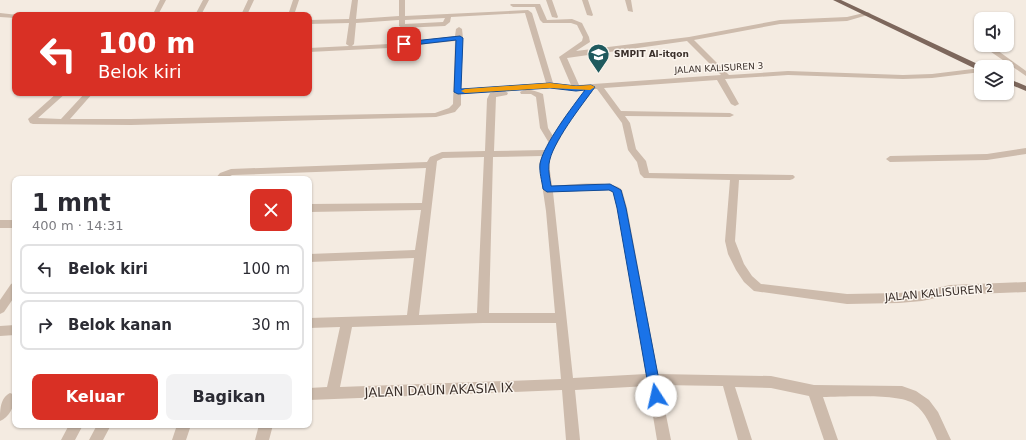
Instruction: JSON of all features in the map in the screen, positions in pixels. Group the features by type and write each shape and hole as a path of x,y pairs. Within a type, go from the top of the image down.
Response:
{"main road":[{"path":"836,0 974,66"},
{"path":"1014,83 1026,89"}],"street":[{"path":"157,12 163,0"},
{"path":"200,12 206,0"},
{"path":"245,12 251,0"},
{"path":"292,12 296,0"},
{"path":"350,44 355,0"},
{"path":"401,19 402,0"},
{"path":"550,0 555,17"},
{"path":"585,0 590,15"},
{"path":"628,0 632,11"},
{"path":"473,8 536,4 540,6 543,20 545,22 577,21 586,37 586,42 563,57 576,88"},
{"path":"312,22 401,19 522,11 530,13 550,85"},
{"path":"566,55 689,39 780,22 847,19 868,14"},
{"path":"0,15 12,16"},
{"path":"59,96 32,120 34,122 131,122 436,115 452,110 457,105 459,34 389,46 312,50"},
{"path":"689,39 724,78 735,104"},
{"path":"995,52 1026,74"},
{"name":"JALAN KALISUREN 3","path":"458,92 550,85 576,88 595,87 808,73 903,77 932,76 974,70"},
{"path":"573,440 551,211 544,164 548,153 564,124 595,87 619,113 628,128 632,150 641,161 646,175 790,177"},
{"path":"483,318 491,99 495,94 532,92 540,96 544,128 554,143"},
{"path":"63,122 86,96"},
{"path":"619,113 730,115"},
{"path":"890,159 987,157 1026,150"},
{"path":"412,320 425,206 433,159 442,155 548,153"},
{"path":"222,176 231,172 277,174 431,165"},
{"name":"JALAN KALISUREN 2","path":"735,176 734,211 730,240 735,258 751,284 758,288 847,299 899,298 922,296 950,290 1026,287"},
{"path":"547,189 610,187 617,190 622,208 664,440"},
{"path":"312,208 425,206"},
{"path":"0,224 12,224"},
{"path":"312,258 420,254"},
{"path":"0,309 12,291"},
{"path":"312,323 483,318 562,318"},
{"path":"332,393 347,323"},
{"path":"0,331 12,330"},
{"name":"JALAN DAUN AKASIA IX","path":"312,394 673,380 772,382 814,391 902,392 913,395 926,404 944,440"},
{"path":"727,380 745,440"},
{"path":"814,391 831,440"},
{"path":"0,415 8,399"},
{"path":"68,440 74,428"},
{"path":"96,440 102,428"},
{"path":"179,440 183,428"},
{"path":"262,440 265,428"}],"slow traffic":[{"path":"465,91 550,85 576,88 591,87 590,88"}],"place":[{"name":"SMPIT Al-itqon","path":"599,74"}],"route":[{"path":"404,44 460,38 458,92 550,85 576,88 591,87 564,124 548,153 544,164 547,189 610,187 617,190 622,208 656,396"}]}
